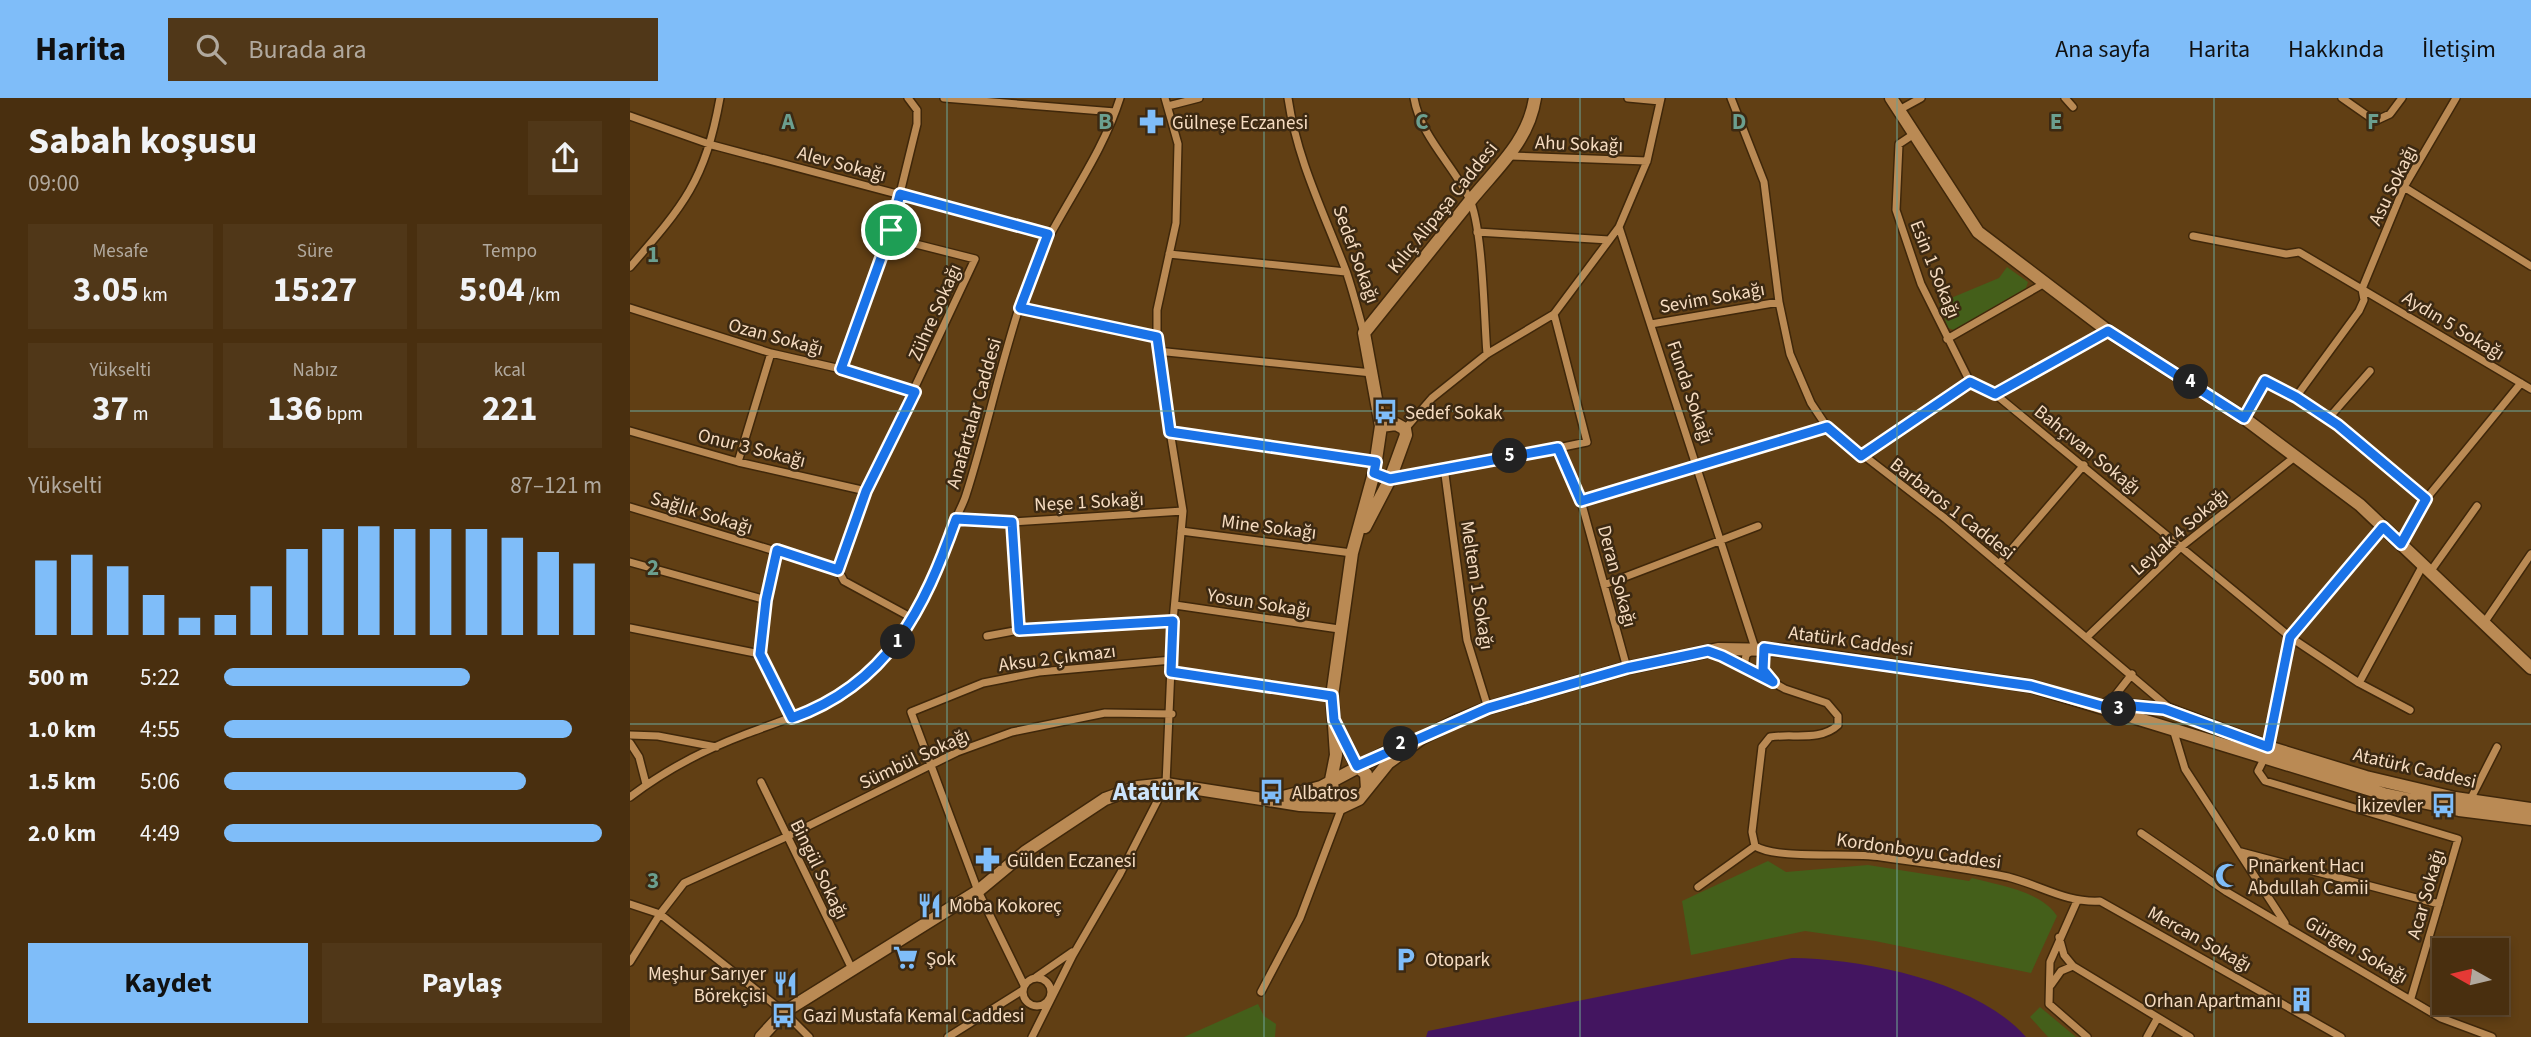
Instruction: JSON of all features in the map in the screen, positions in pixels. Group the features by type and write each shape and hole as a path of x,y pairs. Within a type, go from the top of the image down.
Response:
{"main road":[{"name":"Kılıç Alipaşa Caddesi","path":"1364,333 1470,200 1510,156 1528,123 1535,98"},
{"path":"1891,98 1978,232 2108,331 2244,418 2296,456 2383,527 2531,668"},
{"name":"Sedef Sokağı","path":"1364,333 1381,426"},
{"path":"1342,807 1336,802 1331,780 1336,754 1332,696 1339,629 1352,553 1375,468 1381,426 1396,424 1405,429 1401,451 1390,479 1352,553"},
{"path":"1379,447 1388,452 1401,451"},
{"path":"1375,468 1390,479"},
{"name":"Atatürk Caddesi","path":"1422,738 1488,708 1627,668 1708,651 1759,648 2031,686 2266,753 2470,800 2531,808"},
{"name":"Atatürk Caddesi","path":"2116,710 2145,706 2174,712 2266,753 2384,794 2459,810 2531,819"},
{"path":"2173,728 2174,712"},
{"path":"1334,720 1357,766 1366,774 1367,789"},
{"path":"1271,799 1304,794 1411,739 1422,738"},
{"path":"761,1037 784,1012 978,891 1025,852 1105,799 1138,787 1166,785 1271,799 1300,806 1342,807 1359,799 1388,763 1422,738"}],"street":[{"path":"630,267 681,209 712,145 720,98"},
{"path":"841,369 888,237 918,124 917,110 908,98"},
{"path":"944,98 1115,112"},
{"name":"Anafartalar Caddesi","path":"630,797 646,785 716,747 792,718 837,696 867,675 894,648 914,619 935,576 966,498 1020,308 1048,234 1069,203 1120,98"},
{"path":"1032,1037 1049,1000 1120,874 1166,785 1172,714 1173,621 1183,512 1157,351 1157,310 1176,223 1178,144 1167,102 1199,98"},
{"name":"Sedef Sokağı","path":"1288,98 1292,128 1307,177 1346,272 1364,333"},
{"path":"1414,98 1434,144 1470,200 1477,232 1487,354"},
{"path":"1405,429 1432,398 1487,354 1554,314 1619,227 1647,161 1661,99 1628,98"},
{"name":"Barbaros 1 Caddesi","path":"1731,98 1764,182 1779,302 1790,354 1811,403 1827,427 1861,456 1947,519 2088,636 2174,712"},
{"path":"1899,110 1921,98"},
{"path":"2065,98 2073,107"},
{"path":"2342,98 2375,121 2390,114 2402,98"},
{"name":"Asu Sokağı","path":"2296,397 2364,300 2362,289 2404,187 2456,98"},
{"name":"Alev Sokağı","path":"630,116 712,145 1048,234"},
{"name":"Esin 1 Sokağı","path":"1914,134 1899,144 1896,210 1921,284 1970,382"},
{"name":"Ahu Sokağı","path":"1510,156 1647,161"},
{"path":"2404,187 2531,266"},
{"name":"Funda Sokağı","path":"1619,227 1759,648 1763,670 1773,682"},
{"path":"1477,232 1609,240"},
{"name":"Aydın 5 Sokağı","path":"2193,236 2286,254 2299,252 2531,388"},
{"name":"Zühre Sokağı","path":"838,570 866,491 915,392 975,259 888,237"},
{"path":"1169,254 1346,272"},
{"name":"Esin 1 Sokağı","path":"1947,340 2043,284"},
{"name":"Sevim Sokağı","path":"1651,324 1779,302"},
{"name":"Ozan Sokağı","path":"630,308 771,353 841,369 915,392"},
{"path":"1020,308 1157,337"},
{"path":"1390,479 1587,442 1554,314"},
{"path":"1995,394 2108,331"},
{"path":"1157,351 1372,373"},
{"path":"738,462 771,353"},
{"path":"2328,419 2370,371"},
{"path":"2244,418 2265,381 2296,397 2328,419 2426,499"},
{"path":"1861,456 1970,382"},
{"name":"Bahçıvan Sokağı","path":"1970,382 1995,394 2290,637 2359,683 2410,710"},
{"path":"2401,544 2426,499 2521,383"},
{"path":"1581,501 1827,427"},
{"name":"Onur 3 Sokağı","path":"630,431 738,462 866,491"},
{"path":"1170,432 1375,468"},
{"name":"Deran Sokağı","path":"1558,448 1581,501 1627,668"},
{"name":"Leylak 4 Sokağı","path":"2088,636 2182,546 2296,456"},
{"path":"1999,564 2084,465"},
{"name":"Meltem 1 Sokağı","path":"1444,467 1467,640 1488,708"},
{"path":"2359,683 2427,568 2477,506"},
{"name":"Sağlık Sokağı","path":"630,507 838,570 844,581 914,619"},
{"name":"Neşe 1 Sokağı","path":"956,519 1012,522 1183,512"},
{"path":"1012,522 1019,630"},
{"path":"1604,585 1758,526"},
{"path":"2266,753 2290,637 2383,527"},
{"name":"Mine Sokağı","path":"1181,531 1352,553"},
{"path":"777,550 766,600 760,654 792,718"},
{"path":"2484,622 2531,554"},
{"path":"630,562 766,600"},
{"name":"Yosun Sokağı","path":"1175,605 1339,629"},
{"path":"987,636 1019,630 1173,621"},
{"path":"630,628 760,654"},
{"path":"1744,666 1746,655 1759,648"},
{"path":"1698,887 1755,846 1752,832 1762,747 1770,737 1822,734 1838,725 1835,709 1827,703 1773,682 1708,651"},
{"name":"Aksu 2 Çıkmazı","path":"932,765 911,712 983,683 1040,672 1172,660"},
{"path":"1171,672 1332,696"},
{"path":"2116,710 2122,689 2132,674"},
{"path":"2099,705 2122,689"},
{"name":"Sümbül Sokağı","path":"660,914 684,883 786,837 957,752 1012,732 1105,713 1172,714"},
{"path":"2173,728 2185,769 2287,926"},
{"path":"630,735 658,736 716,747"},
{"path":"630,743 639,757 646,785"},
{"path":"2470,800 2497,747"},
{"name":"Acar Sokağı","path":"2266,753 2258,771 2265,781 2458,839 2411,998"},
{"path":"932,765 978,891 1024,988 1025,999 1033,1005 1042,1005 1049,1000 1051,986 1044,979 1035,977"},
{"name":"Bingül Sokağı","path":"761,782 852,969"},
{"path":"1261,992 1300,918 1342,807"},
{"name":"Gürgen Sokağı","path":"2141,834 2227,892 2441,1018 2492,1037"},
{"name":"Kordonboyu Caddesi","path":"1755,846 1777,853 1850,852 2006,877 2077,901"},
{"path":"2241,852 2438,904"},
{"path":"2077,901 2050,962 2049,1004 2087,1037"},
{"name":"Mercan Sokağı","path":"2077,901 2100,901 2341,1037"},
{"path":"630,904 660,914 784,1012 809,1037"},
{"path":"630,961 660,914"},
{"path":"2059,937 2064,956 2073,966 2190,1037"},
{"path":"948,1037 1024,988 1035,977 1076,950"},
{"path":"2051,986 2061,971 2073,966"},
{"path":"2147,1037 2157,1019"},
{"path":"2467,1029 2475,1037"}],"green space":[{"path":"2007,267 2028,282 2026,288 1954,330 1948,328 1939,303 1999,278"},
{"path":"1768,861 1786,872 1868,865 1969,881 1972,878 2030,895 2050,907 2057,916 2031,973 1875,941 1805,931 1691,955 1682,901"},
{"path":"1258,1004 1264,1016 1276,1024 1275,1037 1184,1037"},
{"path":"2040,1007 2076,1037 2048,1037 2030,1017"}],"shaded area":[{"path":"1792,958 1852,963 1918,977 1979,1001 2005,1018 2026,1037 1426,1037 1428,1031"}],"place":[{"name":"Gülneşe Eczanesi","path":"1152,122"},
{"name":"Sedef Sokak","path":"1385,412"},
{"name":"Albatros","path":"1272,792"},
{"name":"İkizevler","path":"2443,805"},
{"name":"Gülden Eczanesi","path":"987,860"},
{"name":"Pınarkent Hacı Abdullah Camii","path":"2228,876"},
{"name":"Moba Kokoreç","path":"929,905"},
{"name":"Şok","path":"906,958"},
{"name":"Otopark","path":"1405,959"},
{"name":"Meşhur Sarıyer Börekçisi","path":"786,984"},
{"name":"Orhan Apartmanı","path":"2301,1000"},
{"name":"Gazi Mustafa Kemal Caddesi","path":"783,1015"}],"district":[{"name":"Atatürk","path":"1156,791"}],"route":[{"path":"900,194 1048,234 1020,308 1157,337 1170,432 1376,462 1374,473 1390,479 1558,448 1581,501 1827,427 1861,456 1970,382 1995,394 2108,331 2244,418 2265,381 2296,397 2338,425 2426,499 2401,544 2383,527 2290,637 2268,747 2164,709 2132,706 2116,710 2031,686 1934,670 1764,648 1763,670 1773,682 1708,651 1627,668 1488,708 1422,738 1411,739 1357,766 1334,720 1332,696 1171,672 1173,621 1019,630 1012,522 956,519 935,576 914,619 894,648 867,675 837,696 792,718 780,701 760,654 766,600 777,550 838,570 866,491 915,392 841,369 891,230 900,194"}]}
